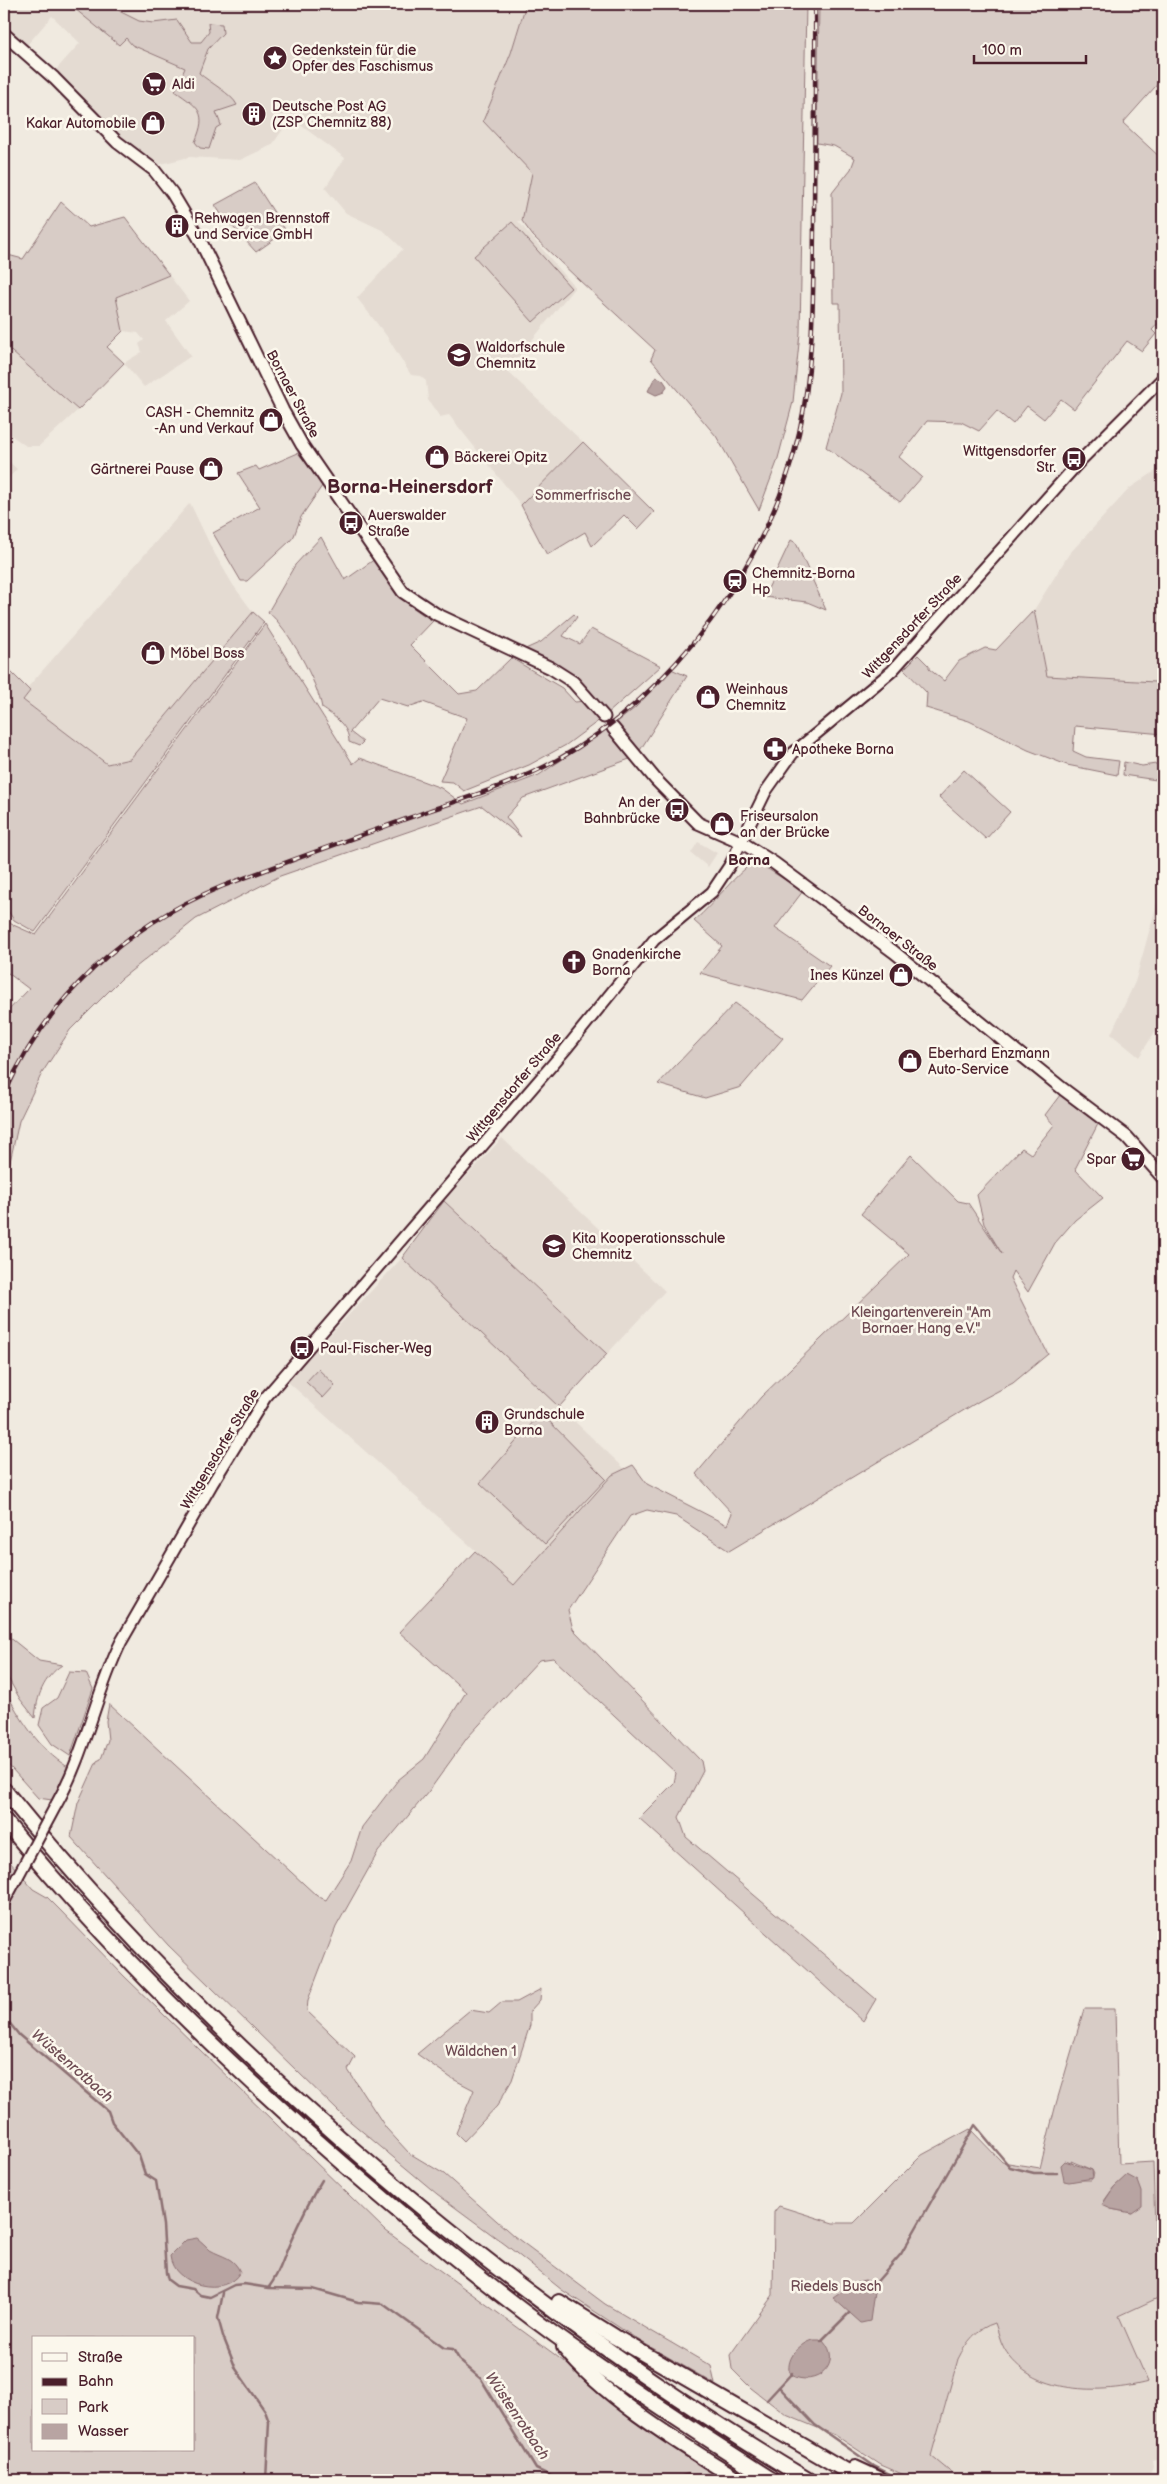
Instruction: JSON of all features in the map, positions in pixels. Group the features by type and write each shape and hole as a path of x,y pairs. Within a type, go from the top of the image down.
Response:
{"highway":[{"path":"4,1790 53,1849 131,1936 200,2006 318,2117 416,2202 492,2263 646,2375 726,2430 808,2480"},
{"path":"4,1820 116,1948 193,2026 279,2107 428,2235 554,2334 641,2395 772,2480"},
{"path":"492,2263 516,2270 572,2311 862,2480"},
{"path":"554,2334 575,2361 608,2389 659,2428 739,2480"},
{"path":"826,2459 843,2462 881,2480"}],"main road":[{"name":"Bornaer Straße","path":"4,34 54,78 117,142 154,170 172,193 199,238 297,436 403,592 436,614 551,668 573,682 604,717"},
{"name":"Bornaer Straße","path":"613,728 656,780 688,814 704,827 741,842 774,863 894,952 1063,1089 1127,1137 1163,1178"}],"street":[{"name":"Wittgensdorfer Straße","path":"4,1902 75,1767 109,1669 121,1642 212,1484 265,1398 559,1057 654,940 712,892 730,865 766,791 793,753 892,671 1081,460 1163,378"}],"shaded area":[{"path":"16,4 526,4 511,53 483,121 533,173 522,221 518,221 575,287 507,371 583,442 521,505 449,415 440,417 428,400 426,381 420,376 411,375 386,335 357,298 403,249 384,231 346,213 325,188 345,158 291,118 272,145 240,160 189,157 153,166 52,74 80,43 52,16 27,45 4,25 4,17"},
{"path":"169,275 189,301 166,321 191,356 144,387 124,363 142,352 139,344 144,340 138,333 123,331 115,297"},
{"path":"4,345 78,410 39,446 26,446 4,430"},
{"path":"4,457 17,469 4,483"},
{"path":"1163,466 1163,687 1155,682 1047,676 1034,610 1069,554 1130,488"},
{"path":"190,503 212,549 233,585 253,612 130,759 107,764 23,700 30,691 28,687"},
{"path":"698,842 717,853 708,867 691,853"},
{"path":"1163,882 1163,1019 1139,1057 1111,1034 1135,982"},
{"name":"Kita Kooperationsschule Chemnitz","path":"502,1138 665,1291 607,1354 444,1201"},
{"path":"402,1258 625,1469 612,1475 514,1585 287,1381"},
{"path":"1159,2266 1163,2266 1163,2457 1152,2460 1153,2466 1150,2474 1123,2480 960,2480 931,2457 958,2359 965,2345 983,2326 995,2322 1003,2347 1019,2367 1034,2377 1064,2386 1148,2381 1119,2316 1162,2296"}],"green space":[{"path":"69,4 111,4 121,12 139,21 153,23 177,20 192,42 201,42 209,32 208,23 222,24 223,33 208,49 199,73 225,92 237,105 216,112 221,125 216,128 209,149 200,148 195,142 201,124 199,112 190,102 175,91 185,68 132,45 126,38 119,45"},
{"path":"526,4 806,4 800,333 793,402 777,462 759,510 716,436 651,359 655,350 533,236 522,221 532,173 483,121 511,53"},
{"path":"819,4 1163,4 1163,78 1123,123 1163,160 1163,318 1152,330 1156,334 1142,351 1127,341 1074,409 1061,399 1044,419 1027,406 1013,424 997,411 979,431 961,422 927,421 899,457 922,477 900,502 826,447 841,393 840,303 833,303 832,193 851,169 855,158 834,146 817,143"},
{"path":"255,183 286,231 256,252 215,205"},
{"path":"61,202 89,227 125,217 169,275 116,297 123,331 107,347 124,363 78,410 4,345 4,254 23,259"},
{"path":"512,222 571,288 533,322 474,256"},
{"name":"Sommerfrische","path":"583,442 654,512 638,529 624,515 592,546 585,532 547,555 521,505"},
{"path":"298,453 324,483 301,517 294,536 290,541 247,581 241,581 213,533 260,507 238,473 256,466 259,470"},
{"path":"321,537 345,580 375,559 387,580 399,595 413,608 433,621 410,645 459,694 477,691 511,658 562,688 575,702 585,701 601,719 566,745 529,765 464,791 453,782 440,781 467,718 423,702 408,707 379,698 350,732 363,742 359,746 349,742 344,726 322,708 315,685 301,657 284,630 268,612 295,565"},
{"path":"791,540 796,543 826,610 807,602 764,597"},
{"path":"1034,610 1047,676 1155,682 1163,687 1163,734 1075,726 1073,751 1086,757 1119,761 1117,775 1067,765 1028,750 969,721 926,708 927,693 904,669 918,655 929,666 929,669 944,681 959,661 985,648 996,650"},
{"path":"253,612 264,622 35,932 14,920 4,905 4,665 30,691 23,700 107,764 130,759"},
{"path":"574,614 577,617 563,636 580,644 591,629 661,666 606,715 574,680 521,651 541,642"},
{"path":"265,624 353,764 360,758 441,788 463,804 539,775 609,728 635,757 523,798 506,817 521,837 482,806 280,876 196,919 121,979 70,1030 42,1073 19,1121 4,1189 4,1015 29,989 4,970 4,913 11,924 36,935"},
{"path":"671,669 687,676 637,755 615,724 636,707"},
{"path":"1124,762 1142,766 1163,763 1163,781 1123,775"},
{"path":"964,770 1010,812 986,839 939,797"},
{"path":"755,861 803,891 775,928 830,966 802,1000 700,973 722,946 694,921 739,874"},
{"path":"735,1003 783,1038 741,1087 705,1098 658,1084"},
{"name":"Kleingartenverein \"Am Bornaer Hang e.V.\"","path":"1060,1095 1098,1124 1075,1169 1103,1198 1075,1220 1055,1243 1028,1292 1013,1271 1010,1278 1048,1354 1013,1383 981,1400 729,1551 676,1516 647,1510 630,1516 568,1610 573,1629 701,1761 703,1771 679,1817 686,1837 876,1999 863,2021 639,1818 674,1783 676,1773 553,1658 539,1660 467,1738 429,1791 378,1852 336,1927 308,2000 307,2011 355,2057 348,2070 386,2128 409,2153 444,2174 514,2236 605,2304 711,2366 715,2384 640,2341 562,2290 506,2245 437,2194 339,2112 168,1945 71,1837 78,1803 97,1761 101,1759 108,1740 106,1721 109,1704 317,1896 326,1900 351,1861 362,1827 398,1780 424,1759 466,1692 399,1632 475,1551 514,1585 612,1475 633,1465 647,1484 727,1525 732,1513 696,1474 761,1397 909,1254 861,1214 911,1155 958,1201 968,1203 1002,1254 984,1224 977,1195 1022,1148 1031,1154 1054,1125 1045,1115"},
{"path":"444,1201 607,1354 559,1407 402,1258"},
{"path":"318,1369 335,1385 323,1398 306,1382"},
{"path":"541,1413 606,1479 545,1544 480,1483"},
{"path":"4,1622 8,1636 39,1661 62,1665 55,1670 42,1688 37,1702 35,1718 20,1699 4,1671"},
{"path":"69,1672 86,1673 93,1689 70,1756 52,1744 39,1725 43,1708 57,1698"},
{"path":"4,1688 23,1721 39,1742 48,1752 68,1767 52,1800 38,1798 4,1760"},
{"path":"4,1855 33,1889 47,1897 124,1976 386,2231 554,2354 653,2432 723,2480 4,2480"},
{"name":"Wäldchen 1","path":"541,1989 540,2000 530,2011 530,2025 512,2080 497,2106 464,2141 456,2133 474,2090 451,2078 417,2054 470,2010 489,2013 502,2002 517,2002"},
{"name":"Riedels Busch","path":"1084,2009 1115,2009 1119,2164 1153,2162 1155,2228 1162,2296 1119,2316 1148,2382 1130,2386 1090,2389 1069,2388 1050,2383 1032,2375 1016,2364 1004,2348 995,2323 977,2332 958,2359 931,2456 960,2480 916,2480 881,2465 835,2435 786,2415 751,2388 732,2369 730,2355 773,2295 774,2212 779,2206 833,2223 854,2223 922,2155 970,2129 1002,2162 1040,2168 1056,2104","holes":["1071,2161 1092,2170 1094,2174 1091,2180 1081,2180","1123,2180 1132,2213 1111,2209 1104,2201 1114,2187"]}],"water":[{"path":"657,377 663,380 667,386 664,392 656,395 648,391"},
{"path":"1065,2161 1092,2170 1093,2178 1069,2182 1064,2181 1061,2165"},
{"path":"1127,2175 1138,2181 1142,2192 1142,2206 1132,2213 1111,2209 1102,2205 1114,2187"},
{"path":"197,2238 210,2250 234,2263 240,2272 233,2280 224,2285 201,2285 180,2275 173,2266 170,2256 186,2240"},
{"path":"865,2280 875,2284 870,2321 861,2323 833,2298 856,2282"},
{"path":"812,2340 823,2340 829,2349 829,2365 818,2376 810,2379 790,2375 789,2364 797,2349"}],"waterway":[{"name":"Wüstenrotbach","path":"4,2016 19,2035 108,2111 112,2122 139,2156 145,2174 156,2181 163,2225 168,2280 176,2286 193,2289 200,2295 210,2297 234,2285 244,2284 269,2288 313,2289 358,2302 383,2304 444,2348 453,2349 460,2361 481,2379 536,2469 555,2478 580,2480"},
{"path":"873,2286 901,2254 975,2125 1010,2167 1034,2173 1057,2173"},
{"path":"269,2287 278,2272 304,2212 322,2180"},
{"path":"223,2293 218,2318 223,2336 236,2369 265,2411 269,2422 266,2480"},
{"path":"821,2341 849,2313"},
{"path":"767,2400 792,2373"},
{"path":"779,2387 815,2425 874,2466 902,2480"},
{"path":"669,2480 689,2474"},
{"path":"1149,2480 1163,2477"}],"railway":[{"path":"4,1095 22,1060 43,1027 66,997 93,969 122,944 153,922 187,902 223,886 526,776 557,760 600,733 640,700 677,662 711,620 740,576 765,529 785,481 804,408 808,382 813,305 815,4"}],"place":[{"name":"Gedenkstein für die Opfer des Faschismus","path":"275,58"},
{"name":"Aldi","path":"154,84"},
{"name":"Deutsche Post AG (ZSP Chemnitz 88)","path":"254,114"},
{"name":"Kakar Automobile","path":"153,123"},
{"name":"Rehwagen Brennstoff und Service GmbH","path":"177,226"},
{"name":"Waldorfschule Chemnitz","path":"459,355"},
{"name":"CASH - Chemnitz -An und Verkauf","path":"271,420"},
{"name":"Bäckerei Opitz","path":"437,457"},
{"name":"Wittgensdorfer Str.","path":"1074,459"},
{"name":"Gärtnerei Pause","path":"211,469"},
{"name":"Auerswalder Straße","path":"351,523"},
{"name":"Chemnitz-Borna Hp","path":"735,581"},
{"name":"Möbel Boss","path":"153,653"},
{"name":"Weinhaus Chemnitz","path":"708,697"},
{"name":"Apotheke Borna","path":"775,749"},
{"name":"An der Bahnbrücke","path":"677,810"},
{"name":"Friseursalon an der Brücke","path":"722,824"},
{"name":"Gnadenkirche Borna","path":"574,962"},
{"name":"Ines Künzel","path":"901,975"},
{"name":"Eberhard Enzmann Auto-Service","path":"910,1061"},
{"name":"Spar","path":"1133,1159"},
{"name":"Kita Kooperationsschule Chemnitz","path":"554,1246"},
{"name":"Paul-Fischer-Weg","path":"302,1348"},
{"name":"Grundschule Borna","path":"487,1422"}],"district":[{"name":"Borna-Heinersdorf","path":"410,487"},
{"name":"Borna","path":"749,860"}]}
